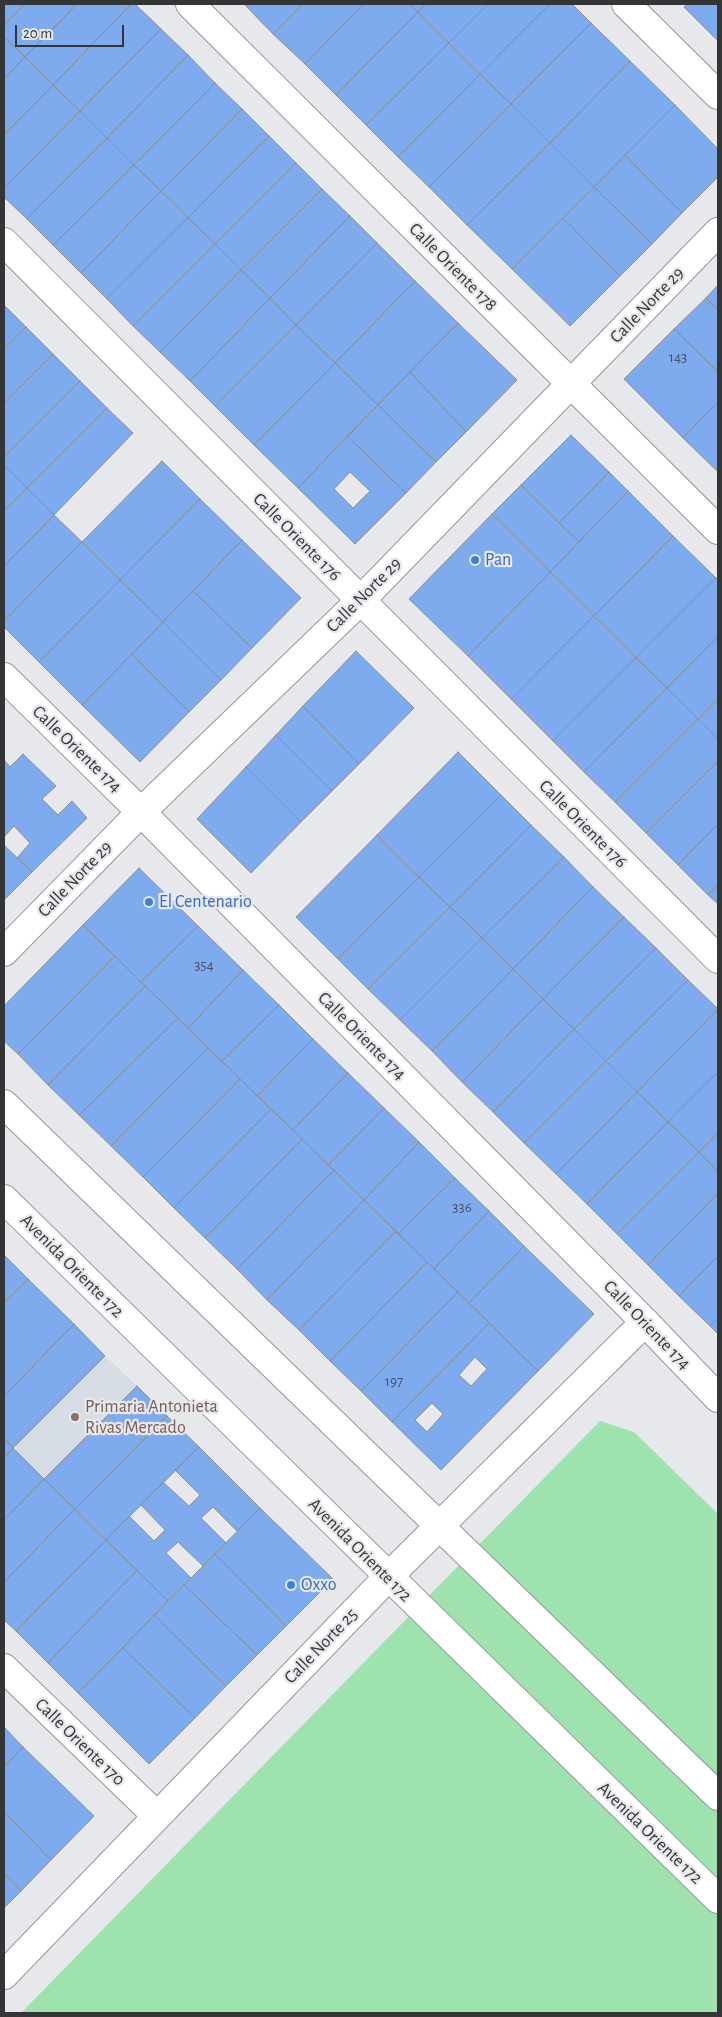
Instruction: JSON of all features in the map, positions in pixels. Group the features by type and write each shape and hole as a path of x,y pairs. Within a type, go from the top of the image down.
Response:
{"street":[{"name":"Calle Oriente 178","path":"190,4 718,530"},
{"path":"626,4 718,95"},
{"name":"Calle Norte 29","path":"4,952 141,812 360,601 718,232"},
{"name":"Calle Oriente 176","path":"4,242 718,959"},
{"name":"Calle Oriente 174","path":"4,677 141,812 718,1398"},
{"path":"4,1104 718,1796"},
{"name":"Avenida Oriente 172","path":"4,1199 718,1899"},
{"name":"Calle Norte 25","path":"4,1975 156,1815 388,1577 645,1322"},
{"name":"Calle Oriente 170","path":"4,1668 156,1815"}],"shaded area":[{"name":"Primaria Antonieta Rivas Mercado","path":"105,1356 137,1386 44,1479 13,1448"}],"green space":[{"path":"600,1421 634,1432 718,1514 718,2013 21,2013"}],"building":[{"path":"4,4 25,4 4,25"},
{"path":"25,4 77,4 25,57 4,37 4,25"},
{"path":"77,4 131,4 53,85 25,57"},
{"path":"131,4 135,4 161,29 80,111 53,85"},
{"path":"244,4 303,4 273,34"},
{"path":"303,4 364,4 305,64 273,34"},
{"path":"364,4 409,4 418,12 336,95 305,64"},
{"path":"409,4 426,4 418,12"},
{"path":"426,4 488,4 449,43 418,12"},
{"path":"488,4 550,4 480,74 449,43"},
{"path":"550,4 572,4 591,23 511,104 480,74"},
{"path":"687,4 718,4 718,41 684,7"},
{"path":"418,12 449,43 366,125 336,95"},
{"path":"591,23 630,61 550,143 511,104"},
{"path":"161,29 188,55 107,138 80,111"},
{"path":"4,37 25,57 4,79"},
{"path":"449,43 480,74 398,157 366,125"},
{"path":"188,55 215,83 134,165 107,138"},
{"path":"25,57 53,85 4,135 4,79"},
{"path":"630,61 675,105 594,187 550,143"},
{"path":"480,74 511,104 429,187 398,157"},
{"path":"215,83 242,109 161,191 134,165"},
{"path":"53,85 80,111 4,188 4,135"},
{"path":"511,104 550,143 467,225 429,187"},
{"path":"675,105 718,149 718,177 682,213 625,155"},
{"path":"242,109 269,136 188,218 161,191"},
{"path":"80,111 107,138 27,219 4,197 4,188"},
{"path":"269,136 296,163 215,244 188,218"},
{"path":"107,138 134,165 53,245 27,219"},
{"path":"550,143 594,187 512,269 467,225"},
{"path":"625,155 682,213 652,244 594,187"},
{"path":"296,163 322,189 241,270 215,244"},
{"path":"134,165 161,191 81,273 53,245"},
{"path":"594,187 652,244 620,276 563,218"},
{"path":"322,189 350,216 270,298 241,270"},
{"path":"161,191 188,218 107,299 81,273"},
{"path":"350,216 377,243 296,325 270,298"},
{"path":"188,218 215,244 133,326 107,299"},
{"path":"563,218 620,276 570,326 512,269"},
{"path":"377,243 415,281 335,363 296,325"},
{"path":"215,244 241,270 160,352 133,326"},
{"path":"241,270 270,298 190,381 160,352"},
{"path":"415,281 458,323 378,405 335,363"},
{"path":"718,285 718,310 706,298"},
{"path":"270,298 296,325 215,406 190,381"},
{"path":"706,298 718,310 718,372 674,329"},
{"path":"4,305 26,327 4,349"},
{"path":"458,323 517,380 466,432 410,372"},
{"path":"296,325 335,363 254,445 215,406"},
{"path":"26,327 53,354 4,403 4,349"},
{"path":"674,329 718,372 718,402 683,438 624,379"},
{"path":"53,354 80,381 4,457 4,403"},
{"path":"335,363 378,405 298,488 254,445"},
{"path":"410,372 466,432 436,462 378,405"},
{"path":"80,381 107,408 27,488 4,465 4,457"},
{"path":"718,402 718,472 683,438"},
{"path":"378,405 436,462 406,493 347,436"},
{"path":"107,408 133,433 54,515 27,488"},
{"path":"571,435 609,472 559,523 521,485"},
{"path":"347,436 406,493 355,544 298,488","holes":["350,472 370,491 353,508 334,489"]},
{"path":"162,461 200,499 120,580 82,542"},
{"path":"4,465 27,488 4,511"},
{"path":"609,472 628,491 579,542 559,523"},
{"path":"521,485 579,542 550,572 492,514"},
{"path":"27,488 54,515 4,566 4,511"},
{"path":"628,491 673,536 594,616 550,572"},
{"path":"200,499 242,540 163,622 120,580"},
{"path":"492,514 550,572 468,656 409,599"},
{"path":"54,515 82,542 4,621 4,566"},
{"path":"673,536 716,578 636,658 594,616"},
{"path":"242,540 301,598 252,648 193,591"},
{"path":"82,542 120,580 39,662 4,627 4,621"},
{"path":"550,572 594,616 511,699 468,656"},
{"path":"716,578 718,580 718,636 667,688 636,658"},
{"path":"120,580 163,622 82,705 39,662"},
{"path":"193,591 252,648 221,680 163,622"},
{"path":"594,616 636,658 553,741 511,699"},
{"path":"163,622 221,680 189,712 132,654"},
{"path":"718,636 718,699 698,719 667,688"},
{"path":"356,651 414,708 359,764 303,706"},
{"path":"132,654 189,712 140,762 82,705"},
{"path":"636,658 667,688 584,772 553,741"},
{"path":"667,688 698,719 615,802 584,772"},
{"path":"718,699 718,739 698,719"},
{"path":"303,706 359,764 332,791 276,735"},
{"path":"698,719 718,739 718,761 646,833 615,802"},
{"path":"276,735 332,791 301,822 246,767"},
{"path":"458,752 501,795 419,877 377,835"},
{"path":"23,754 56,786 42,799 58,815 72,801 87,818 32,872 17,858 30,843 14,826 4,837 4,760 10,767"},
{"path":"718,761 718,824 678,865 646,833"},
{"path":"246,767 301,822 251,873 197,819"},
{"path":"501,795 531,825 450,907 419,877"},
{"path":"718,824 718,885 708,895 678,865"},
{"path":"531,825 564,857 482,938 450,907"},
{"path":"377,835 419,877 338,959 296,917"},
{"path":"4,845 32,872 4,900"},
{"path":"564,857 593,887 513,969 482,938"},
{"path":"139,868 198,926 141,982 83,925"},
{"path":"419,877 450,907 368,989 338,959"},
{"path":"718,885 718,904 708,895"},
{"path":"593,887 624,917 543,999 513,969"},
{"path":"450,907 482,938 400,1020 368,989"},
{"path":"624,917 656,948 574,1029 543,999"},
{"path":"83,925 115,956 18,1054 4,1041 4,1006"},
{"path":"198,926 243,970 188,1028 141,982"},
{"path":"482,938 513,969 432,1051 400,1020"},
{"path":"656,948 688,980 606,1061 574,1029"},
{"path":"115,956 145,986 48,1085 18,1054"},
{"path":"513,969 543,999 462,1082 432,1051"},
{"path":"243,970 279,1005 222,1061 188,1028"},
{"path":"688,980 718,1009 637,1092 606,1061"},
{"path":"145,986 178,1018 79,1115 48,1085"},
{"path":"543,999 574,1029 493,1112 462,1082"},
{"path":"279,1005 313,1039 257,1096 222,1061"},
{"path":"718,1009 718,1072 668,1122 637,1092"},
{"path":"178,1018 208,1048 111,1146 79,1115"},
{"path":"574,1029 606,1061 524,1143 493,1112"},
{"path":"313,1039 348,1073 293,1130 257,1096"},
{"path":"208,1048 240,1079 143,1177 111,1146"},
{"path":"606,1061 637,1092 556,1174 524,1143"},
{"path":"718,1072 718,1133 699,1152 668,1122"},
{"path":"348,1073 384,1108 328,1165 293,1130"},
{"path":"240,1079 271,1109 174,1208 143,1177"},
{"path":"637,1092 668,1122 587,1204 556,1174"},
{"path":"384,1108 419,1142 364,1200 328,1165"},
{"path":"271,1109 302,1139 205,1238 174,1208"},
{"path":"668,1122 699,1152 617,1234 587,1204"},
{"path":"718,1133 718,1172 699,1152"},
{"path":"302,1139 334,1170 237,1269 205,1238"},
{"path":"419,1142 455,1178 398,1234 364,1200"},
{"path":"699,1152 718,1172 718,1193 648,1265 617,1234"},
{"path":"334,1170 364,1200 267,1300 237,1269"},
{"path":"455,1178 489,1211 434,1269 398,1234"},
{"path":"718,1193 718,1256 679,1296 648,1265"},
{"path":"364,1200 396,1231 299,1330 267,1300"},
{"path":"489,1211 524,1246 469,1303 434,1269"},
{"path":"396,1231 427,1262 330,1361 299,1330"},
{"path":"524,1246 594,1314 538,1371 469,1303"},
{"path":"718,1256 718,1318 710,1326 679,1296"},
{"path":"4,1257 28,1279 4,1303"},
{"path":"427,1262 458,1292 361,1391 330,1361"},
{"path":"28,1279 74,1324 4,1396 4,1303"},
{"path":"458,1292 489,1323 392,1422 361,1391"},
{"path":"718,1318 718,1334 710,1326"},
{"path":"489,1323 538,1371 441,1470 392,1422","holes":["475,1357 487,1369 471,1386 459,1375","432,1403 443,1414 427,1432 415,1420"]},
{"path":"74,1324 105,1356 13,1448 4,1438 4,1396"},
{"path":"137,1386 167,1416 75,1509 44,1479"},
{"path":"167,1416 199,1447 106,1540 75,1509"},
{"path":"4,1438 13,1448 4,1458"},
{"path":"199,1447 260,1508 237,1531 213,1507 201,1518 226,1543 203,1566 178,1542 166,1553 191,1578 168,1601 106,1540 129,1516 154,1541 165,1530 141,1505 163,1482 189,1506 200,1495 175,1470"},
{"path":"13,1448 44,1479 4,1520 4,1458"},
{"path":"44,1479 75,1509 4,1582 4,1520"},
{"path":"260,1508 333,1579 286,1626 215,1554"},
{"path":"75,1509 106,1540 16,1631 4,1620 4,1582"},
{"path":"106,1540 137,1570 48,1663 16,1631"},
{"path":"215,1554 286,1626 257,1655 184,1585"},
{"path":"137,1570 168,1601 78,1693 48,1663"},
{"path":"184,1585 257,1655 226,1686 154,1615"},
{"path":"154,1615 226,1686 195,1718 123,1648"},
{"path":"123,1648 195,1718 149,1764 78,1693"},
{"path":"4,1727 23,1747 4,1767"},
{"path":"23,1747 94,1816 51,1860 4,1812 4,1767"},
{"path":"4,1812 51,1860 21,1891 4,1874"},
{"path":"4,1874 21,1891 4,1908"}],"place":[{"name":"Pan","path":"475,560"},
{"name":"El Centenario","path":"149,902"},
{"name":"Primaria Antonieta Rivas Mercado","path":"75,1417"},
{"name":"Oxxo","path":"291,1585"}]}
